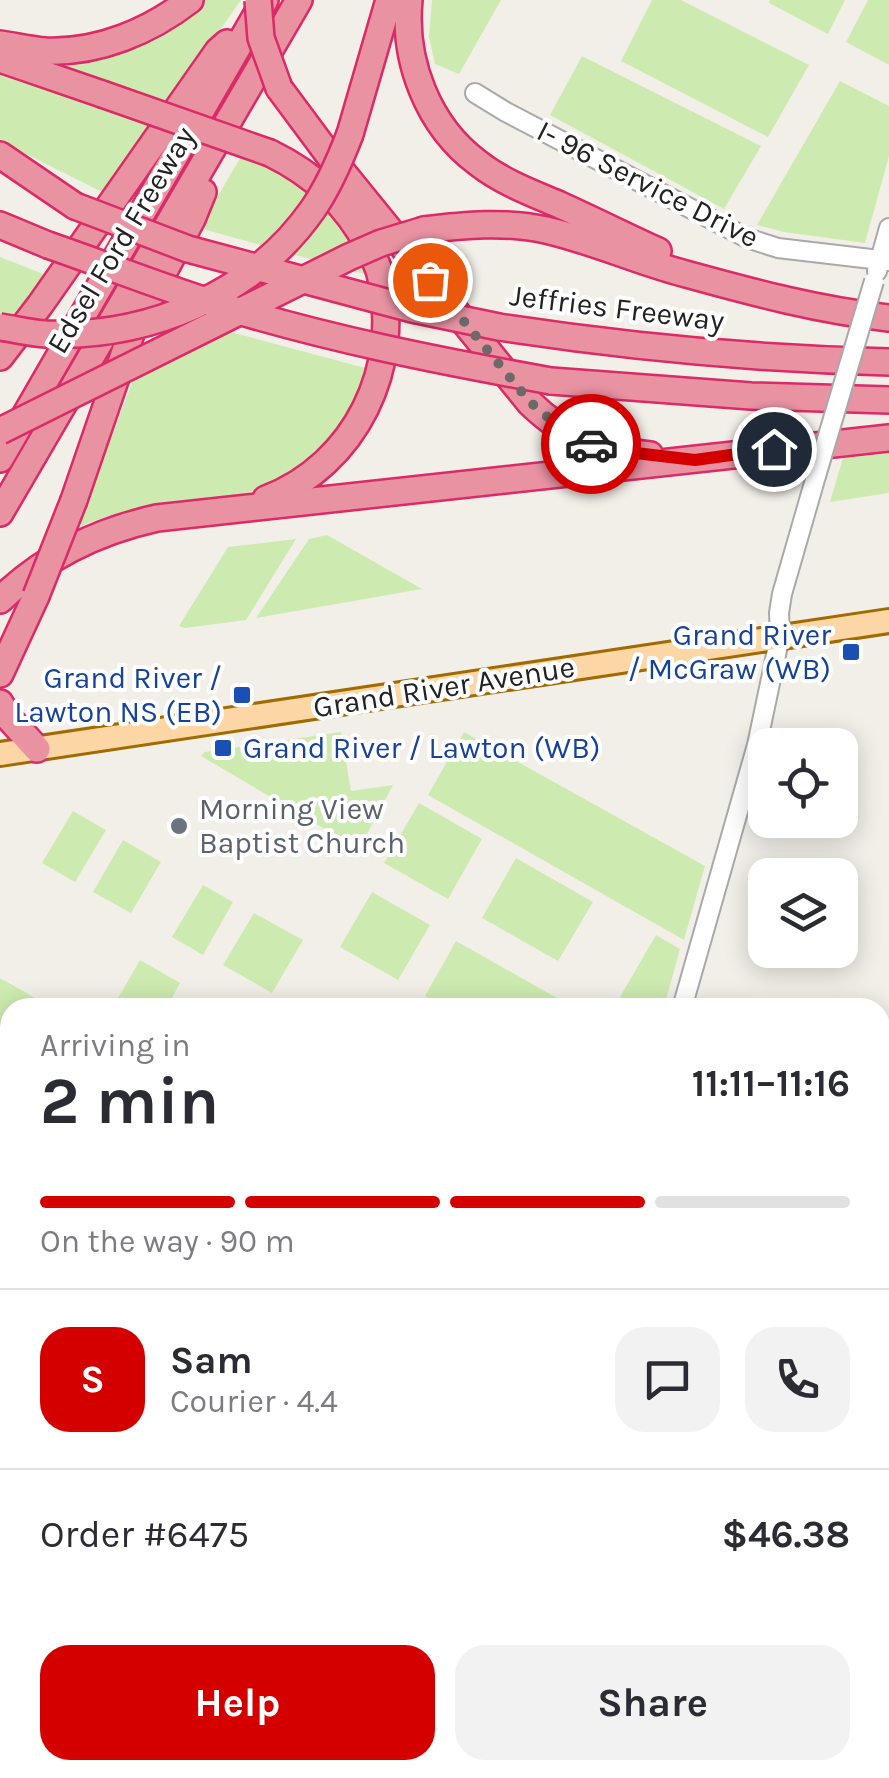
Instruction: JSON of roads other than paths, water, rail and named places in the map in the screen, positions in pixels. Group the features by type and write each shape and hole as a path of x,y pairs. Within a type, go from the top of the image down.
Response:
{"highway":[{"path":"0,44 47,51 100,45 164,19 190,0"},
{"name":"Edsel Ford Freeway","path":"0,513 299,0"},
{"path":"0,327 42,334 90,334 140,325 200,304 278,249 314,208 338,167 390,0"},
{"path":"408,0 409,37 420,86 442,126 477,163 511,183 720,282"},
{"path":"260,5 260,38 280,88 331,158 530,402 564,431 600,447 695,460"},
{"path":"0,357 218,51 260,5"},
{"name":"Edsel Ford Freeway","path":"0,459 260,5"},
{"path":"0,59 270,153 322,185 360,230 380,272 387,324 383,362 369,403 356,427 312,474 274,496 231,509"},
{"path":"0,674 74,500 132,331 192,219 236,111"},
{"path":"0,155 75,206"},
{"name":"Jeffries Freeway","path":"0,176 188,249 499,327 666,350 889,362"},
{"path":"0,224 221,306 454,363 551,381 751,396 889,400"},
{"path":"0,430 349,257 424,230 462,225 543,229 684,274 804,306 889,318"},
{"path":"0,600 32,572 74,546 94,536 158,518 889,438"},
{"path":"0,703 37,748"}],"main road":[{"name":"Grand River Avenue","path":"0,754 889,620"}],"street":[{"name":"I- 96 Service Drive","path":"475,93 746,238 778,248 884,261"},
{"path":"685,998 757,744 780,636 779,614 791,555 874,281 884,261 889,228"}],"place":[{"name":"Grand River / McGraw (WB)","path":"851,652"},
{"name":"Grand River / Lawton NS (EB)","path":"242,695"},
{"name":"Grand River / Lawton (WB)","path":"223,748"},
{"name":"Morning View Baptist Church","path":"179,826"}]}
